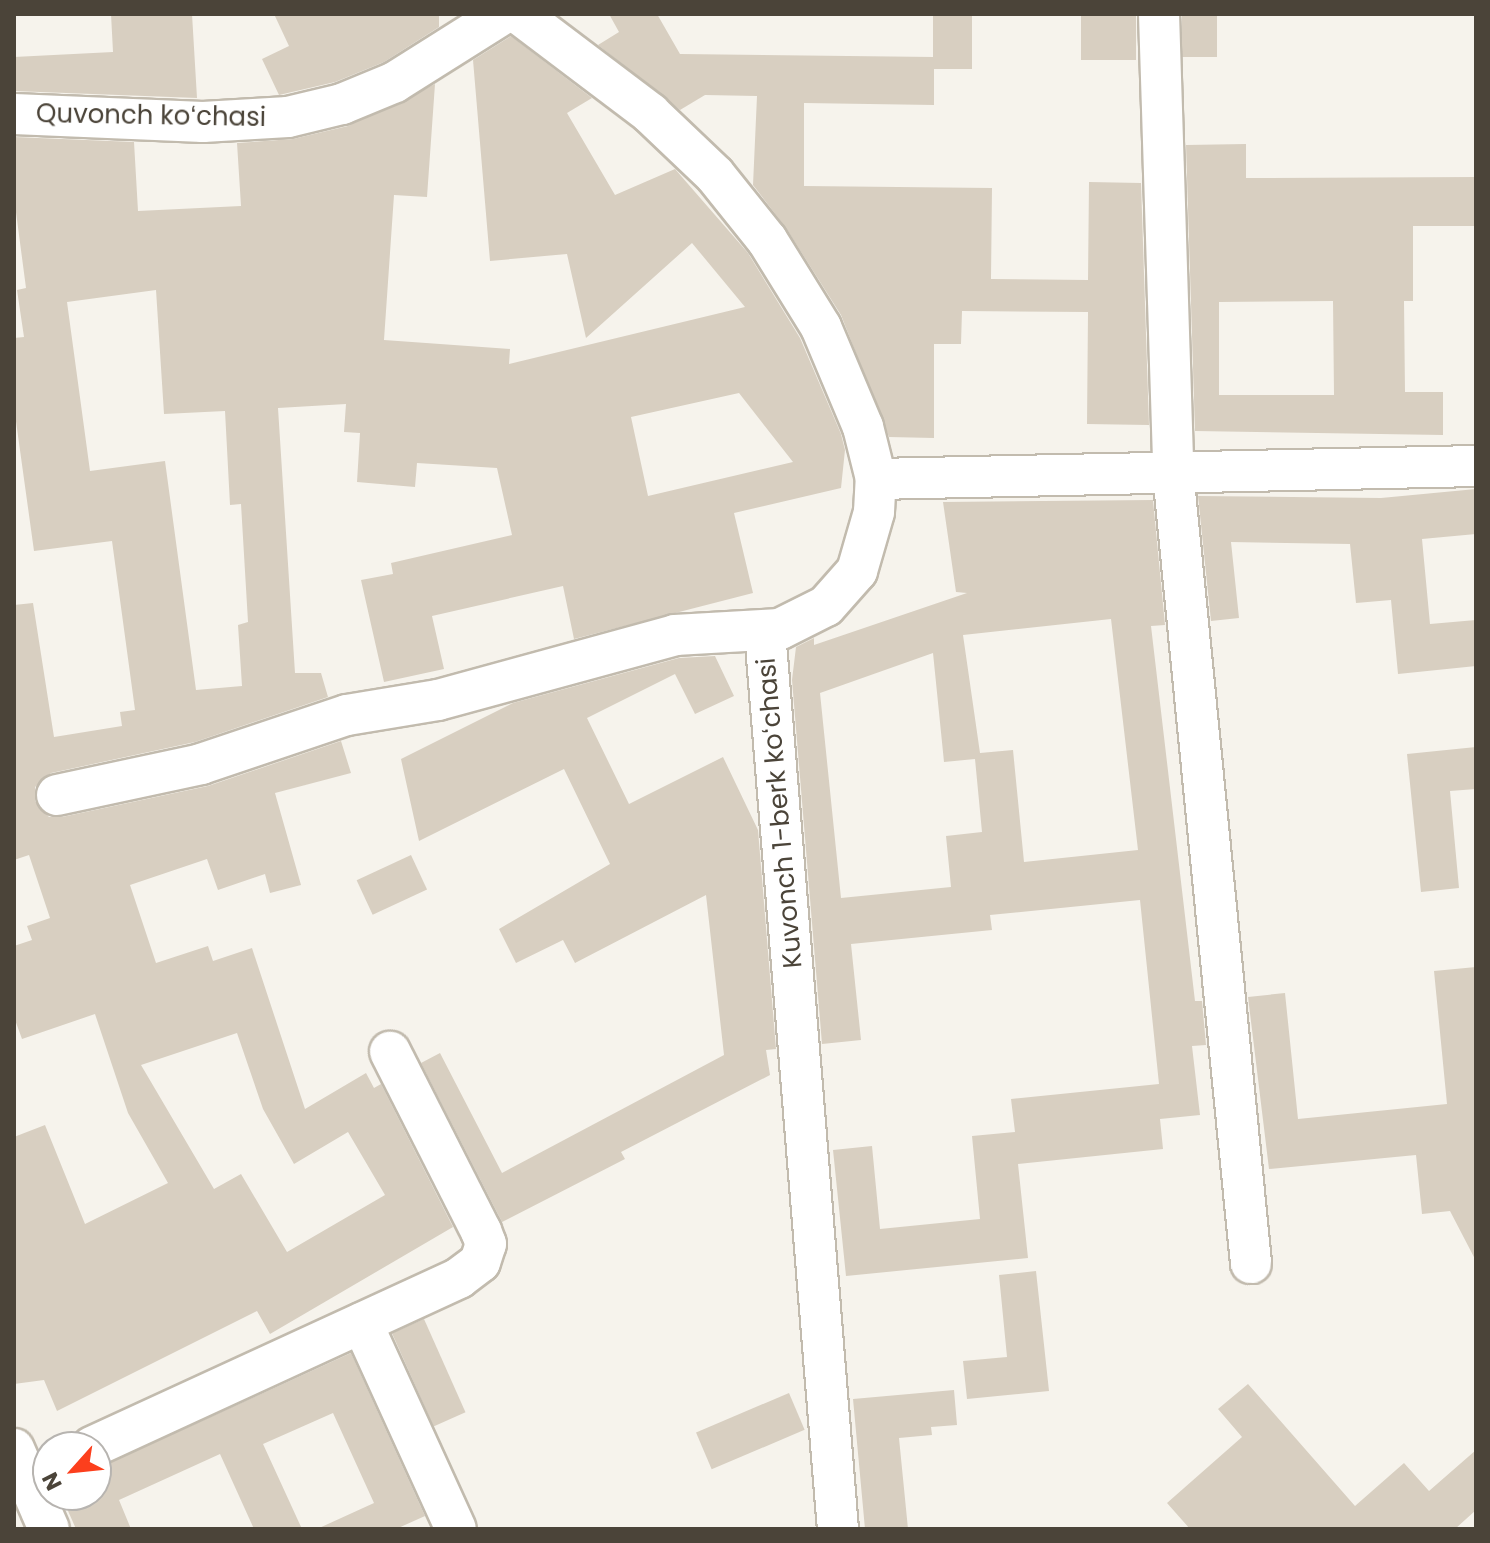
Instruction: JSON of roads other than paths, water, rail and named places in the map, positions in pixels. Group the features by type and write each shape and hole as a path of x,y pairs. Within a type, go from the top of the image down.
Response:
{"street":[{"name":"Quvonch koʻchasi","path":"14,114 203,122 288,117 342,104 395,82 503,14"},
{"path":"519,14 650,113 715,175 767,240 821,327 863,427 876,479 864,552 847,588 806,620 765,632"},
{"path":"1159,14 1173,472 1251,1263"},
{"path":"876,479 1476,466"},
{"name":"Kuvonch 1-berk koʻchasi","path":"57,795 201,764 347,715 438,700 675,635 765,632 838,1529"},
{"path":"112,1438 471,1272 486,1244 390,1052"},
{"path":"362,1323 456,1529"},
{"path":"29,1465 49,1529"}]}
